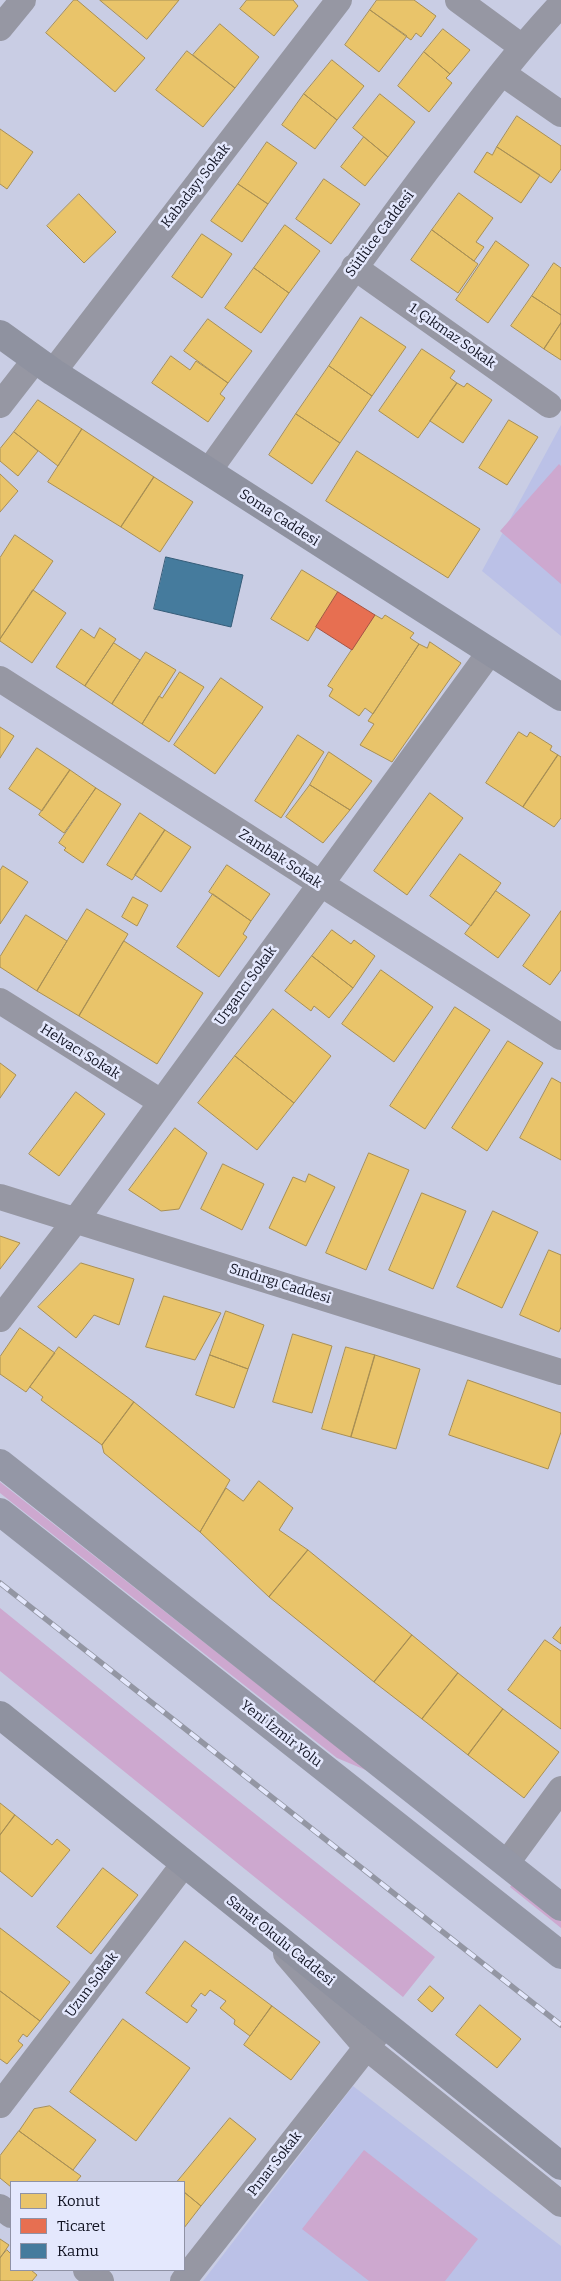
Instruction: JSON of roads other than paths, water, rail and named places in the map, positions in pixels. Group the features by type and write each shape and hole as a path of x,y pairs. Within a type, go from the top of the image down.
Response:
{"highway":[{"path":"0,1463 561,1907"},
{"name":"Yeni İzmir Yolu","path":"0,1512 561,1956"},
{"path":"483,1894 506,1864"}],"main road":[{"name":"Soma Caddesi","path":"0,334 44,366 561,697"},
{"name":"Sanat Okulu Caddesi","path":"0,1714 264,1929 561,2166"}],"street":[{"name":"Kabadayı Sokak","path":"0,405 44,366 340,0"},
{"path":"458,0 522,47"},
{"name":"Sütlüce Caddesi","path":"208,472 354,267 522,47 561,4"},
{"path":"502,73 561,114"},
{"name":"1. Çıkmaz Sokak","path":"354,267 549,405"},
{"name":"Urgancı Sokak","path":"0,1319 76,1221 490,652"},
{"name":"Zambak Sokak","path":"0,679 561,1037"},
{"name":"Helvacı Sokak","path":"0,1001 161,1102"},
{"name":"Sındırgı Caddesi","path":"0,1197 561,1372"},
{"path":"506,1864 561,1789"},
{"name":"Uzun Sokak","path":"0,2105 184,1864"},
{"path":"264,1929 366,2047 561,2204"},
{"name":"Pınar Sokak","path":"183,2281 385,2024"},
{"path":"0,2206 10,2214"},
{"path":"87,2271 101,2281"}],"railway":[{"path":"0,1583 561,2025"}]}
